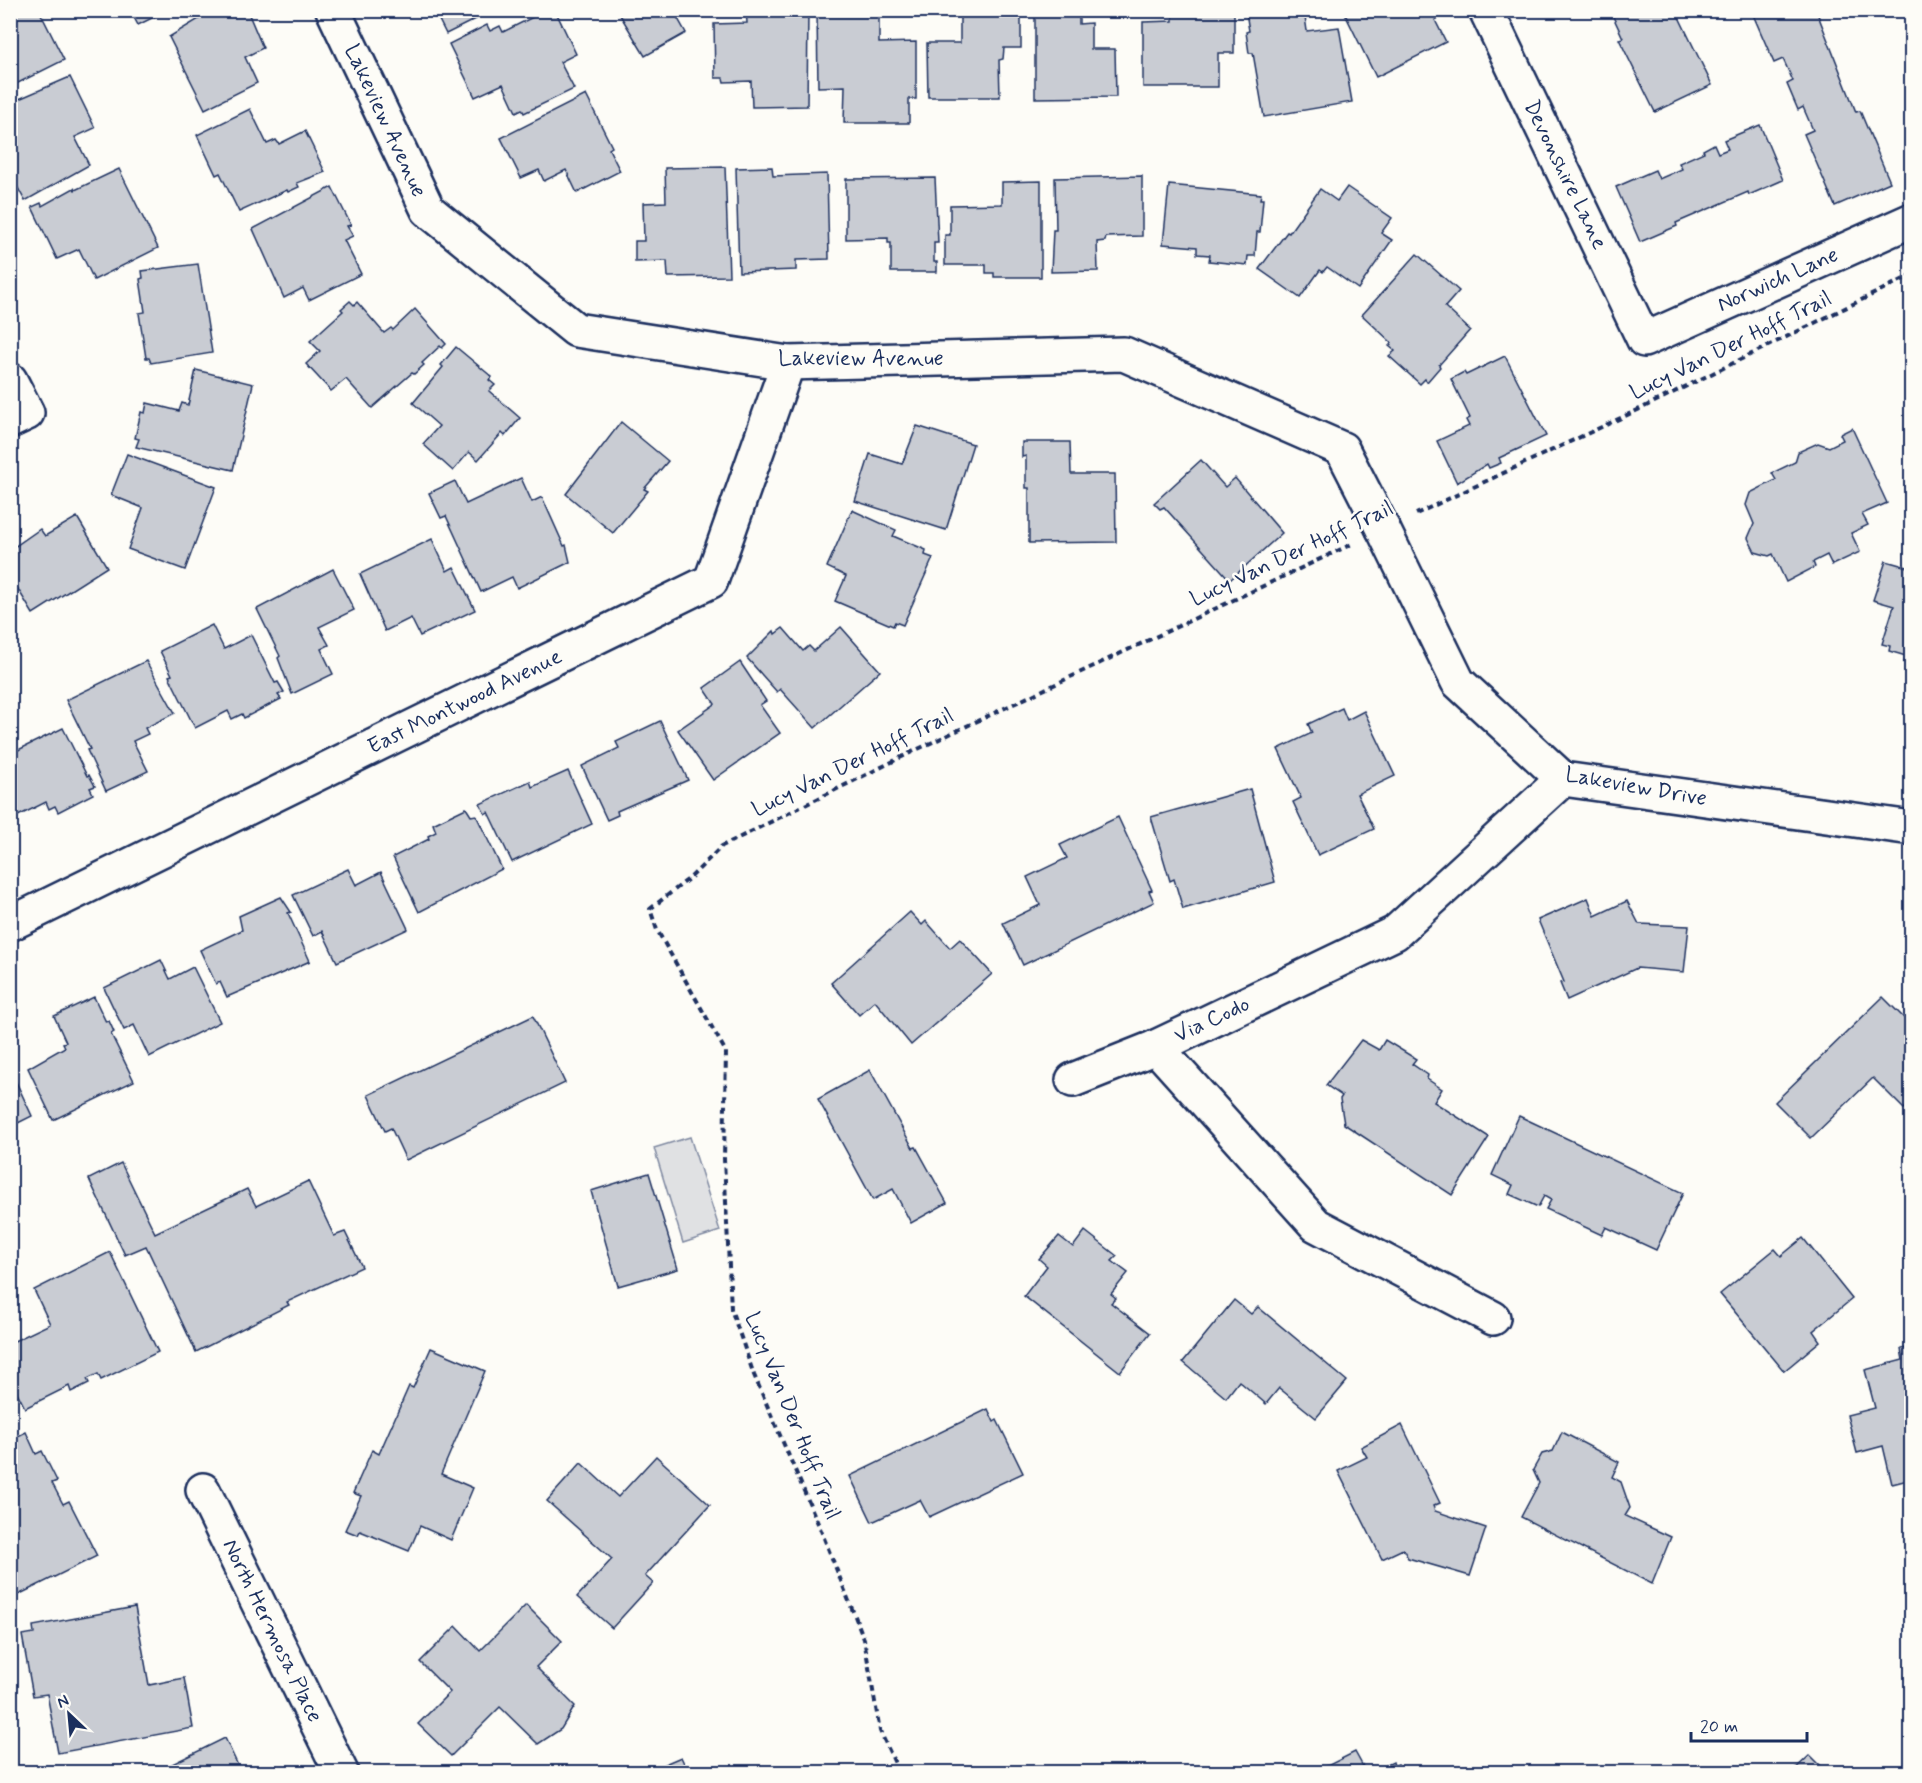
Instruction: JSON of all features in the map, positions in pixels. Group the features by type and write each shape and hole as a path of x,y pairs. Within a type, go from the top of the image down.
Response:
{"street":[{"name":"Lakeview Avenue","path":"333,10 428,210 576,330 788,363 1124,354 1342,449 1383,529"},
{"name":"Devonshire Lane","path":"1486,10 1644,340"},
{"name":"Norwich Lane","path":"1644,340 1911,220"},
{"name":"East Montwood Avenue","path":"10,924 711,581 788,363"},
{"path":"10,380 19,417"},
{"name":"Lakeview Drive","path":"1383,529 1458,682 1563,779 1911,828"},
{"name":"Via Codo","path":"1493,1318 1316,1225 1156,1047 1395,933 1563,779"},
{"path":"1073,1080 1156,1047"},
{"name":"North Hermosa Place","path":"203,1490 341,1773"}],"path":[{"name":"Lucy Van Der Hoff Trail","path":"899,1773 880,1731 864,1639 820,1528 754,1375 730,1310 724,1159 726,1052 657,930 650,909 691,877 722,846 916,750 1642,408 1911,275"}],"shaded area":[{"path":"690,1137 720,1231 683,1243 654,1148"}],"building":[{"path":"10,10 39,10 64,60 10,87"},
{"path":"130,10 172,10 138,25"},
{"path":"198,10 247,10 263,48 245,57 257,83 205,109 169,37 199,19 196,12"},
{"path":"434,10 494,10 446,34"},
{"path":"547,10 555,10 576,54 560,62 574,89 524,113 522,109 516,112 503,84 475,97 449,44 487,25 490,31 500,26 503,32"},
{"path":"617,10 673,10 686,33 645,56"},
{"path":"746,10 808,10 807,106 752,107 751,81 724,82 723,78 715,78 714,24 747,23"},
{"path":"817,10 879,10 879,43 916,42 916,99 909,99 909,123 844,123 845,86 818,87"},
{"path":"960,10 1021,10 1021,48 1004,48 1003,59 999,60 1000,97 928,97 927,43 960,43"},
{"path":"1035,10 1079,10 1079,24 1091,23 1091,49 1115,49 1116,97 1035,98"},
{"path":"1173,10 1234,10 1234,53 1218,53 1218,87 1143,87 1143,22 1173,21"},
{"path":"1304,10 1307,31 1339,27 1352,102 1264,117 1253,53 1249,53 1246,32 1249,31 1246,12"},
{"path":"1343,10 1442,10 1445,15 1435,20 1446,42 1376,77"},
{"path":"1610,10 1669,10 1670,14 1676,11 1712,85 1655,112 1619,39 1623,38"},
{"path":"1751,10 1816,10 1856,112 1860,111 1890,182 1835,206 1804,134 1813,130 1803,107 1798,110 1787,84 1793,81 1783,59 1774,63"},
{"path":"70,77 95,128 75,137 89,165 25,201 10,173 10,150 13,149 10,144 10,96 16,93 19,99"},
{"path":"586,95 612,147 609,149 620,171 577,193 566,170 544,181 539,170 521,178 501,138"},
{"path":"250,109 267,144 276,140 279,144 305,131 325,172 297,183 299,187 288,192 287,190 239,212 220,173 216,175 197,135"},
{"path":"1760,125 1783,180 1749,195 1748,192 1676,223 1677,226 1640,242 1616,187 1655,170 1659,179 1682,169 1679,163 1704,152 1703,150 1714,144 1718,153 1728,149 1724,140"},
{"path":"725,167 729,276 668,277 667,261 635,262 635,241 644,241 643,203 666,202 665,168"},
{"path":"772,167 773,176 827,174 829,259 796,260 796,270 739,272 736,168"},
{"path":"119,169 158,248 94,280 79,249 57,259 32,207 41,203 42,206 74,188 75,190"},
{"path":"1142,176 1142,236 1106,237 1105,241 1097,242 1098,271 1051,272 1053,230 1056,230 1055,178"},
{"path":"935,178 938,243 934,243 934,262 937,262 937,272 891,272 891,243 888,243 888,238 846,239 846,179"},
{"path":"1041,181 1041,277 994,277 994,273 986,273 986,265 945,265 945,235 950,235 950,205 1002,204 1002,182"},
{"path":"1169,185 1261,194 1260,199 1263,199 1260,232 1257,232 1255,256 1248,256 1247,265 1209,261 1210,255 1197,254 1197,247 1163,244"},
{"path":"332,187 351,225 347,226 353,236 344,240 361,274 309,300 303,288 284,298 253,229"},
{"path":"1347,187 1392,218 1381,233 1392,240 1358,289 1327,267 1323,272 1320,270 1300,298 1259,269 1287,232 1289,233 1320,189 1337,201"},
{"path":"1417,254 1459,291 1445,307 1470,330 1427,382 1425,379 1420,384 1389,356 1395,351 1389,346 1392,343 1362,315"},
{"path":"198,264 212,353 151,363 149,358 146,358 139,313 145,312 140,279 143,278 142,271"},
{"path":"350,301 354,305 357,302 384,333 391,328 393,330 415,309 446,344 442,348 440,346 422,363 424,365 372,408 346,379 331,391 306,364 320,351 310,341 343,311 341,309"},
{"path":"456,347 492,377 489,380 495,385 489,391 520,418 505,436 502,433 478,460 469,452 453,471 423,444 439,426 413,403 443,367 441,365"},
{"path":"1505,356 1546,436 1499,458 1501,463 1489,468 1487,464 1457,483 1437,441 1469,426 1466,420 1470,418 1451,379 1464,372 1466,375"},
{"path":"196,370 253,384 233,470 136,447 139,439 135,438 141,412 145,413 147,403 179,411 182,403 188,405"},
{"path":"621,422 668,461 644,489 648,491 613,533 566,494"},
{"path":"917,426 973,444 946,530 855,501 870,454 902,464"},
{"path":"1852,428 1887,503 1862,514 1868,525 1851,533 1860,552 1832,565 1827,555 1813,562 1815,567 1786,582 1773,554 1769,556 1755,552 1748,538 1754,524 1746,505 1750,493 1776,480 1772,473 1795,462 1798,452 1818,443 1829,447 1843,440 1840,434"},
{"path":"1022,442 1070,442 1071,474 1115,474 1116,542 1029,543 1029,488 1026,488 1026,456 1022,457"},
{"path":"127,454 216,487 185,570 128,549 143,508 111,495"},
{"path":"1201,460 1225,487 1235,478 1282,533 1230,580 1164,507 1160,509 1154,503"},
{"path":"521,478 532,502 542,497 564,546 566,545 570,562 517,588 512,577 481,592 446,516 441,518 429,493 455,481 466,504"},
{"path":"852,510 896,530 893,536 926,550 925,555 933,558 903,625 895,622 893,626 835,601 846,576 827,567"},
{"path":"77,517 107,567 33,614 10,576 10,550 40,529 45,536"},
{"path":"432,539 447,571 454,567 475,610 420,636 411,618 385,631 360,574"},
{"path":"1886,561 1911,568 1912,565 1912,665 1904,663 1906,656 1889,651 1890,646 1882,644 1894,606 1873,600"},
{"path":"333,569 354,610 319,627 329,645 321,649 333,674 292,694 278,658 280,656 257,609"},
{"path":"212,625 224,649 251,635 275,683 278,682 284,692 278,695 281,699 244,718 242,714 232,719 228,711 195,728 169,676 172,675 160,651"},
{"path":"841,627 880,671 815,728 780,689 777,692 747,658 774,631 775,634 783,628 803,651 809,646 814,651"},
{"path":"146,661 175,713 145,728 148,734 133,741 148,771 106,791 87,750 90,749 66,700"},
{"path":"740,662 766,701 760,705 780,733 713,780 678,730 715,704 704,688"},
{"path":"1342,708 1347,720 1364,711 1395,776 1357,794 1374,829 1318,855 1293,802 1301,798 1278,749 1312,733 1308,724"},
{"path":"660,721 688,780 617,811 618,815 607,820 582,766 619,748 616,742"},
{"path":"63,728 87,776 89,775 95,786 90,788 93,794 58,812 55,806 49,809 46,802 10,820 10,754"},
{"path":"568,771 592,824 512,862 488,812 485,814 480,804 530,781 532,787"},
{"path":"1250,789 1275,882 1183,909 1174,879 1170,881 1151,817"},
{"path":"466,808 471,816 476,815 502,869 419,912 393,857 429,839 428,836 436,832 433,824"},
{"path":"1118,817 1152,890 1149,891 1154,902 1023,965 1003,923 1040,905 1027,877 1067,858 1060,845"},
{"path":"348,869 356,885 381,872 408,929 337,962 322,931 313,936 293,895"},
{"path":"281,897 291,912 288,913 310,961 227,997 220,982 216,984 200,950 242,930 239,916"},
{"path":"1588,898 1595,916 1627,901 1639,924 1689,926 1684,972 1637,968 1567,1000 1560,983 1564,982 1538,920"},
{"path":"910,912 922,925 926,921 950,948 960,939 992,974 911,1045 875,1001 859,1015 831,983"},
{"path":"161,960 170,979 193,967 220,1022 149,1057 134,1025 124,1030 104,988"},
{"path":"94,997 106,1022 109,1021 114,1032 111,1034 134,1081 53,1120 28,1068 65,1047 63,1043 66,1042 54,1016"},
{"path":"1883,997 1912,1026 1912,1102 1904,1109 1873,1078 1811,1138 1775,1102"},
{"path":"533,1016 565,1083 406,1160 391,1128 385,1131 368,1095"},
{"path":"1361,1040 1379,1050 1385,1040 1416,1059 1412,1064 1428,1075 1427,1079 1442,1089 1434,1102 1489,1137 1452,1195 1344,1124 1340,1099 1342,1096 1326,1085"},
{"path":"10,1069 32,1116 10,1127"},
{"path":"870,1070 913,1148 916,1147 947,1203 911,1223 893,1189 873,1200 818,1099"},
{"path":"1519,1116 1683,1193 1656,1250 1606,1227 1602,1235 1546,1209 1551,1200 1544,1196 1538,1207 1509,1194 1513,1185 1492,1175"},
{"path":"121,1163 155,1233 247,1189 256,1206 308,1181 334,1236 345,1232 362,1267 287,1302 289,1305 196,1352 146,1246 125,1255 89,1179"},
{"path":"649,1173 678,1269 618,1286 591,1191"},
{"path":"1085,1231 1117,1256 1112,1261 1128,1273 1111,1294 1116,1298 1111,1303 1150,1333 1120,1372 1024,1296 1047,1266 1039,1259 1059,1236 1073,1247"},
{"path":"1803,1238 1852,1299 1813,1331 1820,1341 1784,1371 1720,1294 1775,1249 1781,1256"},
{"path":"110,1252 158,1352 101,1380 98,1374 87,1379 89,1383 71,1392 69,1386 25,1408 10,1378 10,1343 50,1324 34,1290"},
{"path":"1234,1300 1251,1314 1258,1307 1347,1381 1316,1418 1279,1388 1266,1404 1239,1381 1226,1398 1183,1362"},
{"path":"1912,1347 1912,1479 1892,1484 1883,1446 1857,1453 1847,1415 1875,1408 1865,1370 1903,1360 1901,1349"},
{"path":"431,1348 485,1371 441,1474 473,1488 451,1540 420,1526 409,1551 360,1531 358,1535 345,1530 361,1496 353,1493 372,1450 379,1454 409,1386 413,1388"},
{"path":"988,1409 994,1422 997,1420 1023,1473 929,1517 920,1500 872,1522 850,1476"},
{"path":"1402,1425 1440,1503 1433,1506 1435,1511 1486,1528 1470,1576 1408,1558 1403,1549 1382,1559 1338,1471 1367,1457 1361,1447"},
{"path":"26,1432 36,1454 42,1451 57,1481 52,1483 63,1504 69,1501 97,1556 10,1599 10,1440"},
{"path":"1562,1432 1619,1462 1612,1477 1621,1482 1630,1508 1625,1516 1671,1537 1652,1584 1521,1517 1539,1483 1533,1470 1542,1454 1553,1451"},
{"path":"656,1456 710,1505 645,1576 653,1583 612,1628 577,1597 612,1559 547,1501 581,1463 618,1497"},
{"path":"526,1605 562,1641 536,1667 575,1706 561,1729 538,1744 500,1707 451,1756 418,1724 450,1692 420,1662 456,1626 480,1651"},
{"path":"135,1607 149,1685 184,1678 193,1728 58,1753 47,1694 33,1696 22,1635 34,1633 33,1626"},
{"path":"225,1738 241,1772 165,1772 170,1770 168,1766"},
{"path":"1355,1752 1366,1772 1330,1772 1327,1766"},
{"path":"1810,1755 1827,1772 1792,1772"},
{"path":"681,1757 688,1772 646,1772"},
{"path":"1393,1762 1394,1766 1398,1764 1402,1772 1372,1772"},
{"path":"1721,1765 1728,1772 1713,1772"}]}
